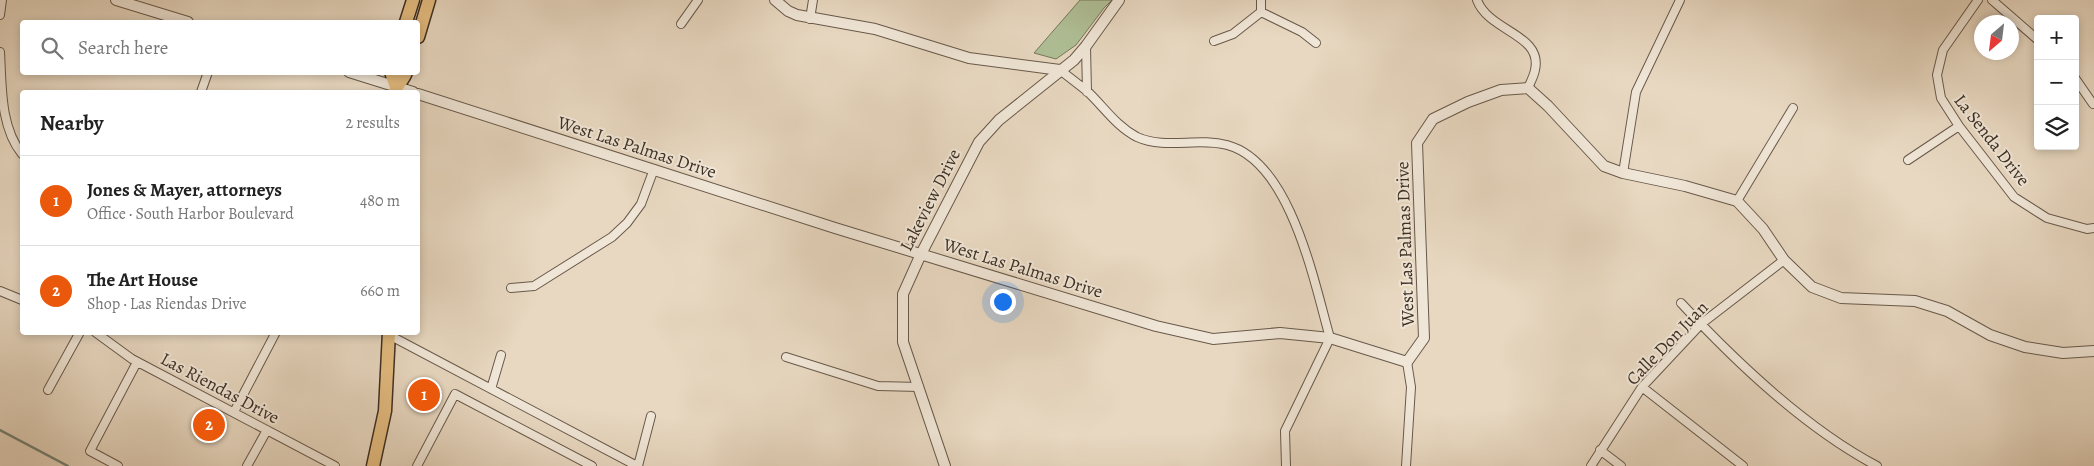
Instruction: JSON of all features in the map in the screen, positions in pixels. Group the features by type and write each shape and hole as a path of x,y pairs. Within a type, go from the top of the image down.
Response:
{"main road":[{"path":"407,20 413,0"},
{"path":"420,30 429,0"},
{"path":"392,75 396,90"},
{"path":"396,90 404,75"},
{"path":"373,466 385,411 389,335"}],"street":[{"path":"0,15 2,0"},
{"path":"116,0 181,20"},
{"path":"680,24 698,0"},
{"path":"775,0 788,11 810,18 875,29 969,58 1060,70 1088,92 1114,120 1140,138 1162,143 1223,144 1245,153 1261,165 1275,185 1293,219 1308,260 1330,338 1285,431 1286,466"},
{"path":"810,18 813,0"},
{"name":"Lakeview Drive","path":"945,466 903,342 903,294 921,254 980,142 999,120 1074,60 1119,0"},
{"path":"1261,0 1261,12"},
{"path":"1477,0 1485,15 1526,41 1534,54 1536,70 1528,88 1548,106 1604,166 1623,173 1685,186 1737,201 1763,229 1784,260 1812,287 1841,298 1915,300 1947,311 1990,334 2026,347 2063,353 2094,351"},
{"path":"1623,173 1636,92 1680,0"},
{"name":"La Senda Drive","path":"1978,0 1943,50 1937,74 1941,98 1958,126 2014,197 2047,218 2087,229 2094,228"},
{"path":"1992,0 2034,37"},
{"path":"1214,41 1233,34 1261,12"},
{"path":"1261,12 1302,32 1316,43"},
{"path":"1086,46 1088,92"},
{"path":"0,52 6,121 11,138 20,151"},
{"path":"202,90 207,75"},
{"path":"357,75 396,90"},
{"path":"2079,83 2094,104"},
{"name":"West Las Palmas Drive","path":"420,95 749,200 1156,326 1213,339 1280,333 1330,338 1407,362 1424,338 1417,143 1433,119 1459,106 1501,90 1528,88"},
{"path":"1737,201 1793,108"},
{"path":"1908,160 1958,126"},
{"path":"511,288 534,286 612,237 627,223 641,204 654,168"},
{"name":"Calle Don Juan","path":"1591,466 1642,386 1701,324 1784,260"},
{"path":"0,291 20,299"},
{"path":"1681,303 1767,388 1850,451 1877,466"},
{"path":"48,390 78,335"},
{"name":"Las Riendas Drive","path":"99,335 113,347 137,362 334,466"},
{"path":"234,412 274,335"},
{"path":"391,335 637,466 652,416"},
{"path":"491,389 501,355"},
{"path":"786,357 878,386 919,388"},
{"path":"118,466 90,451 137,362"},
{"path":"1406,466 1411,387 1407,362"},
{"path":"1642,386 1743,466"},
{"path":"417,466 455,394 592,466"},
{"path":"247,466 267,430"},
{"path":"1600,450 1621,466"}],"green space":[{"path":"1080,0 1112,0 1076,45 1056,59 1034,53"}],"waterway":[{"path":"0,430 68,466"}],"place":[{"name":"Jones & Mayer, attorneys","path":"424,395"},
{"name":"The Art House","path":"209,425"}]}
